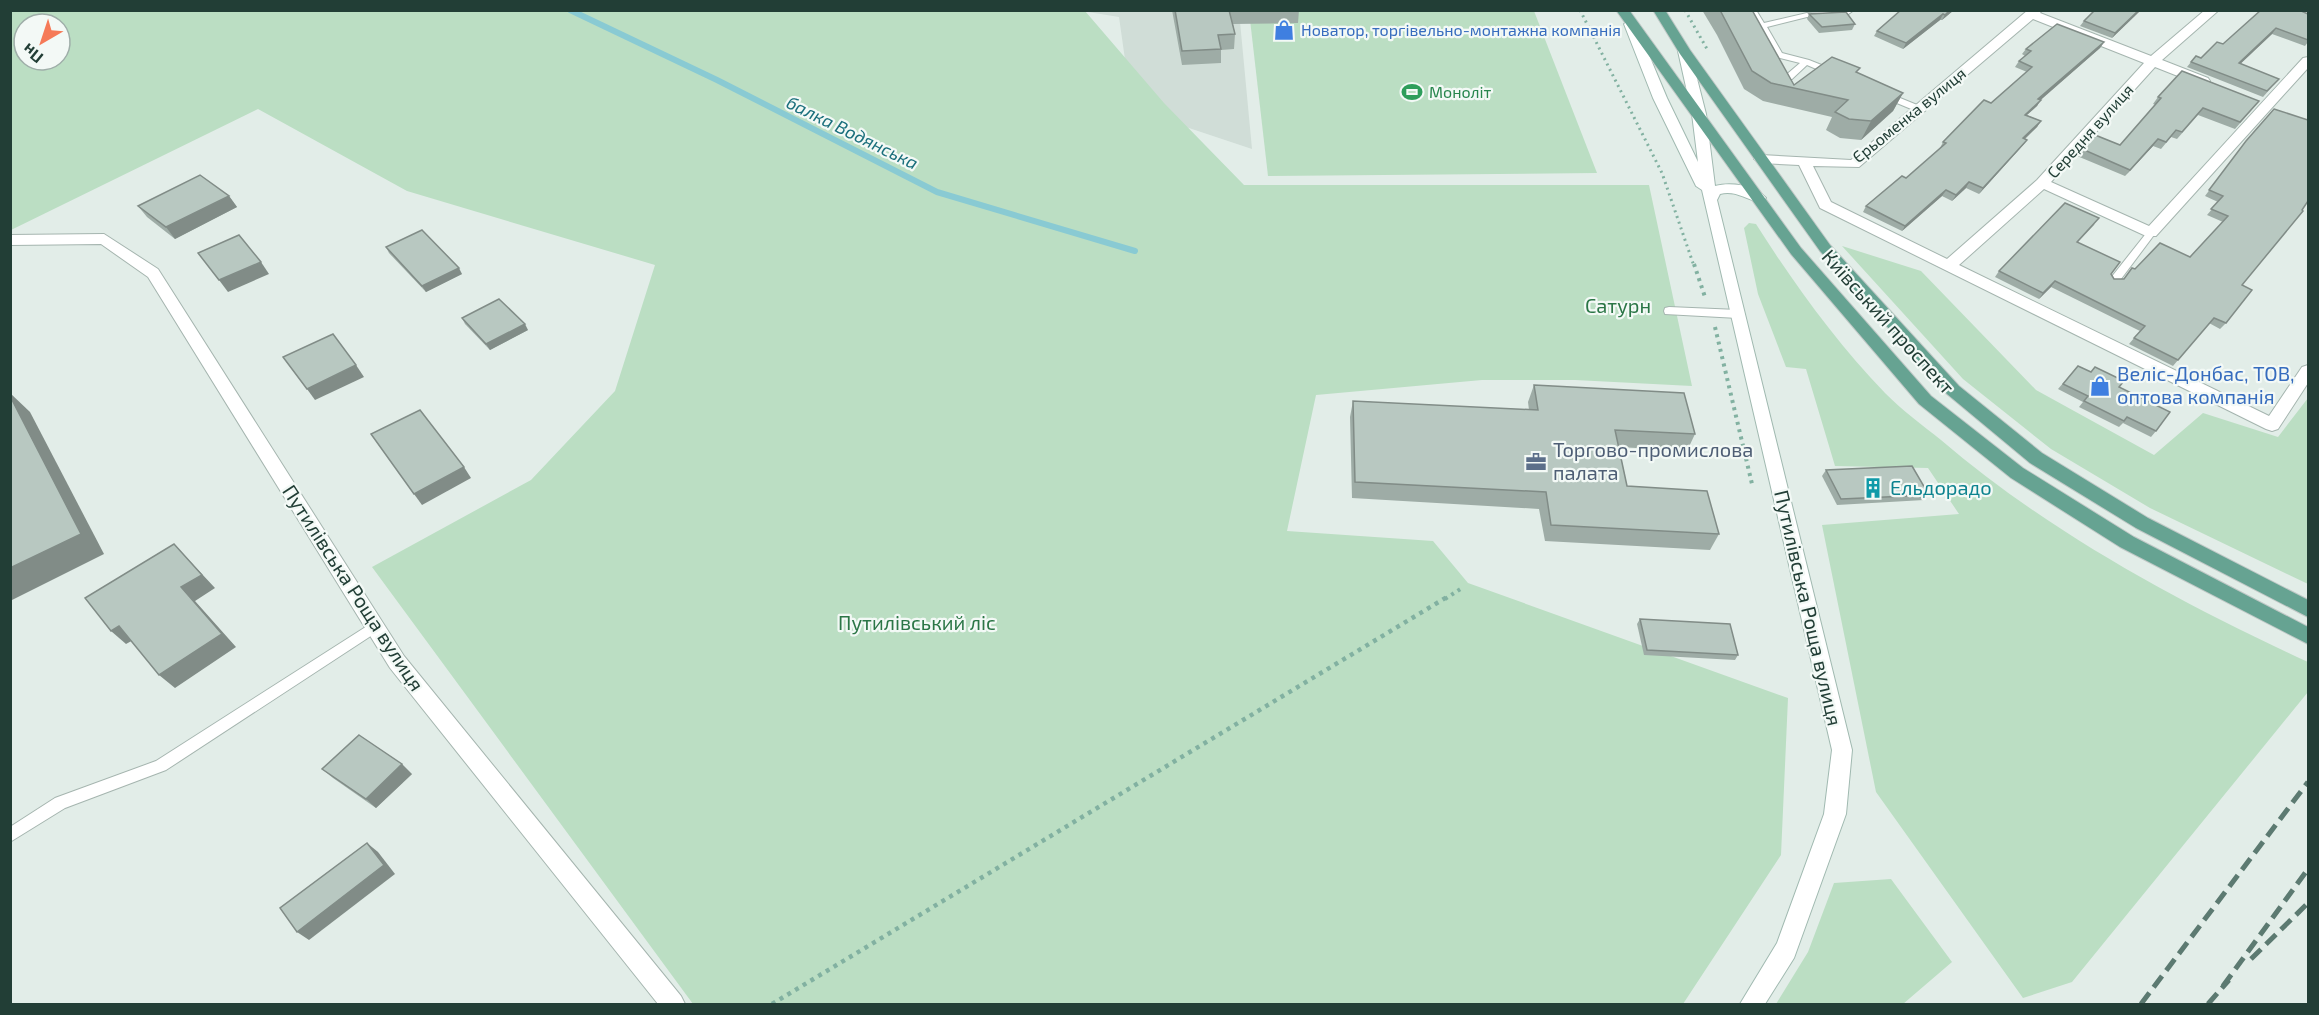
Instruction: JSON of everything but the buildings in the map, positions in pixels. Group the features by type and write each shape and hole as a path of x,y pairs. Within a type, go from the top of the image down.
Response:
{"main road":[{"name":"Київський проспект","path":"1622,10 1796,251 1925,400 2027,479 2127,542 2263,615 2308,636"},
{"name":"Київський проспект","path":"1659,10 1684,51 1825,248 1953,390 2036,458 2142,523 2308,609"},
{"path":"1630,24 1666,22"}],"street":[{"name":"Середня вулиця","path":"2151,233 2042,183 2152,62 2213,10"},
{"path":"2034,12 2215,86"},
{"name":"Єрьоменка вулиця","path":"1761,159 1854,164 2034,12"},
{"path":"1630,24 1660,98 1710,200"},
{"path":"1684,51 1699,114 1710,200"},
{"path":"2151,233 2308,61"},
{"path":"1804,161 1825,204 2272,425 2308,371"},
{"path":"1950,265 2042,183"},
{"path":"1710,200 1714,191 1726,188 1742,190 1759,198"},
{"name":"Путилівська Роща вулиця","path":"1710,200 1842,750 1835,814 1786,950 1752,1005"},
{"name":"Путилівська Роща вулиця","path":"10,240 104,239 153,273 397,662 673,1005"}],"lane":[{"path":"1752,10 1779,55 1806,62 1837,75"},
{"path":"1762,26 1807,15 1847,13 1850,10"},
{"path":"1789,77 1806,62"},
{"path":"1878,92 1919,109"},
{"path":"2114,281 2151,233"},
{"path":"1669,311 1738,314"},
{"path":"10,835 60,803 161,765 375,626"}],"path":[{"path":"1580,10 1662,173 1710,313 1752,484"},
{"path":"772,1005 1462,588"}],"shaded area":[{"path":"1082,11 1239,11 1252,149 1132,109 1119,17"}],"green space":[{"name":"Путилівський ліс","path":"11,10 1085,11 1164,103 1244,185 1649,185 1692,386 1575,380 1482,380 1316,395 1287,531 1433,541 1468,583 1788,698 1781,855 1683,1004 693,1004 372,567 531,480 615,391 655,265 407,191 258,109 11,230"},
{"name":"Моноліт","path":"1249,11 1534,11 1597,173 1268,176"},
{"path":"1749,223 1756,224 1816,312 1885,393 1983,474 2071,535 2163,590 2308,662 2308,692 2072,982 2023,998 1876,792 1822,525 1959,514 1928,468 1835,466 1806,369 1786,367 1758,294 1744,228"},
{"path":"1842,246 1921,271 2036,390 2154,455 2203,413 2278,437 2308,398 2308,584 2150,508 2051,449 1963,379"},
{"path":"1891,879 1952,962 1903,1004 1776,1004 1808,952 1834,883"}],"waterway":[{"name":"балка Водянська","path":"570,10 717,80 937,192 1135,251"}],"railway":[{"path":"2141,1004 2308,782"},
{"path":"2223,986 2308,869"},
{"path":"2251,959 2308,903"},
{"path":"2208,1004 2229,980"}],"place":[{"name":"Новатор, торгівельно-монтажна компанія","path":"1284,30"},
{"name":"Моноліт","path":"1412,92"},
{"name":"Веліс-Донбас, ТОВ, оптова компанія","path":"2100,386"},
{"name":"Торгово-промислова палата","path":"1536,462"},
{"name":"Ельдорадо","path":"1873,488"}],"park label":[{"name":"Сатурн","path":"1618,306"}]}
